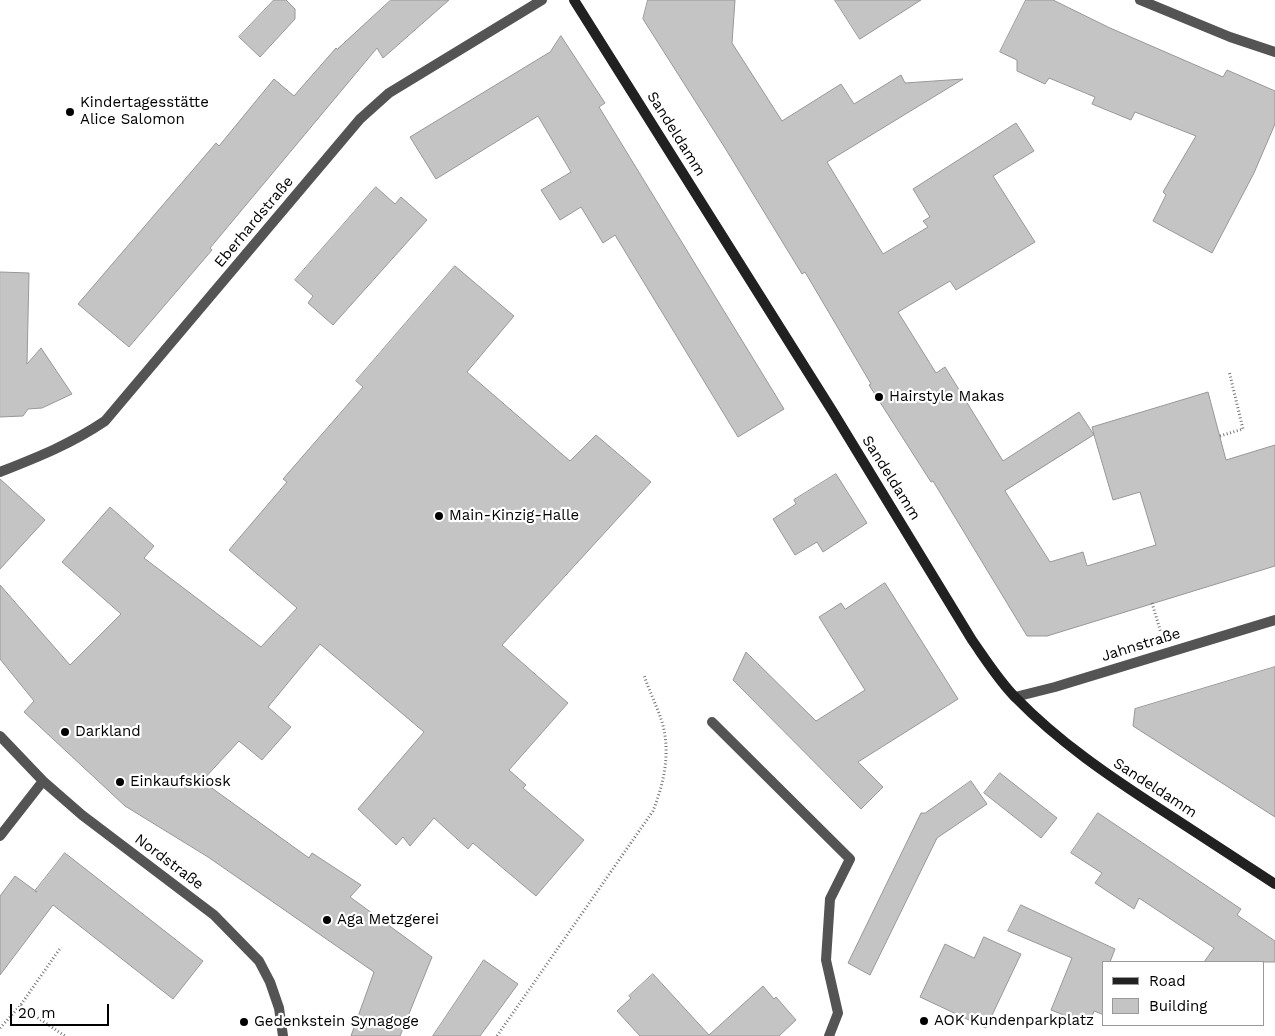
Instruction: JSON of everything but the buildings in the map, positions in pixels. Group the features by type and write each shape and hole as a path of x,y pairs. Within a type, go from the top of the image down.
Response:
{"street":[{"name":"Eberhardstraße","path":"0,472 70,444 105,421 360,119 389,93 542,0"},
{"name":"Sandeldamm","path":"574,0 833,412 993,672 1015,697 1055,734 1110,776 1275,884"},
{"path":"1140,0 1230,37 1275,52"},
{"name":"Jahnstraße","path":"1015,697 1055,687 1275,620"},
{"path":"712,722 850,859 830,899 826,960 838,1013 829,1036"},
{"name":"Nordstraße","path":"0,736 43,781 82,815 214,915 259,961 270,982 279,1008 282,1036"},
{"path":"0,836 43,781"}],"path":[{"path":"1220,436 1243,428 1229,372"},
{"path":"1152,603 1168,652"},
{"path":"497,1036 653,811 660,793 665,768 666,748 662,723 644,675"},
{"path":"0,1028 20,1006 61,947"},
{"path":"20,1006 65,1036"}],"place":[{"name":"Kindertagesstätte Alice Salomon","path":"70,112"},
{"name":"Hairstyle Makas","path":"879,397"},
{"name":"Main-Kinzig-Halle","path":"439,516"},
{"name":"Darkland","path":"65,732"},
{"name":"Einkaufskiosk","path":"120,782"},
{"name":"Aga Metzgerei","path":"327,920"},
{"name":"AOK Kundenparkplatz","path":"924,1021"},
{"name":"Gedenkstein Synagoge","path":"244,1022"}]}
